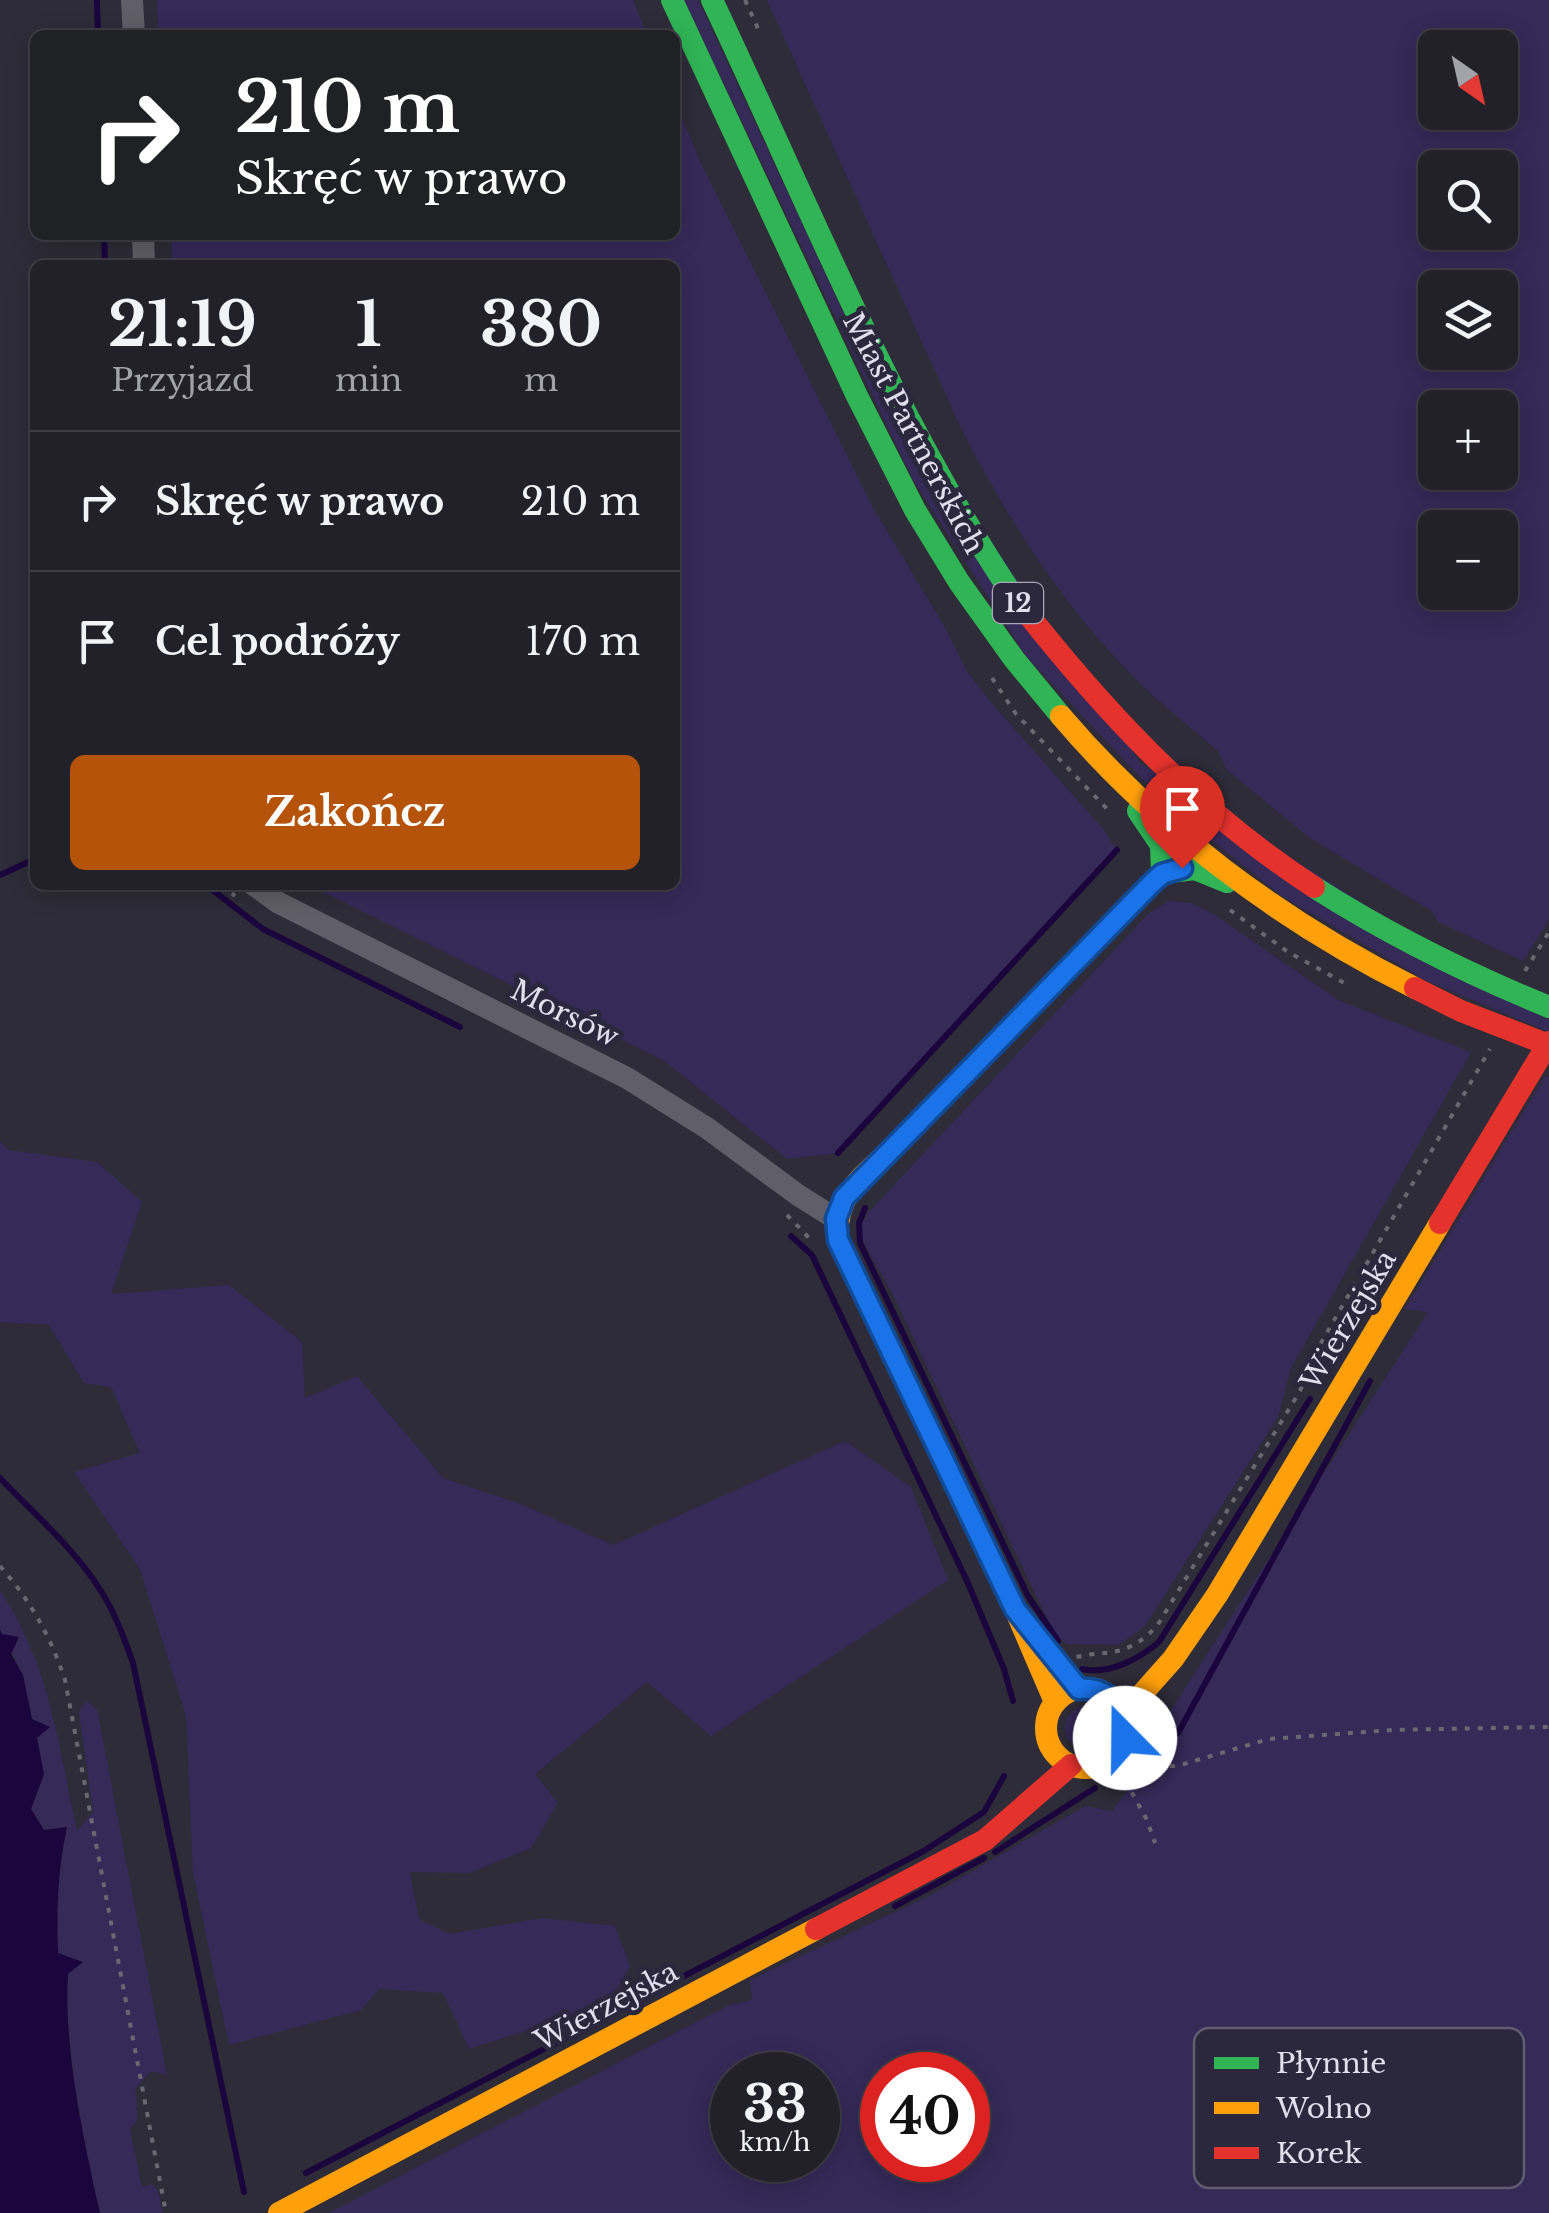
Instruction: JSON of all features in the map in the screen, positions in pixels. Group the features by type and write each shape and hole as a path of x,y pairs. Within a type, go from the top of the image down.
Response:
{"street":[{"path":"132,0 134,30"},
{"name":"Miast Partnerskich","path":"672,0 842,366 918,515 1004,646 1056,709 1178,831 1252,889 1375,968 1489,1022 1549,1044"},
{"name":"Miast Partnerskich","path":"712,0 930,461 996,572 1057,654 1145,750 1262,852 1387,932 1455,967 1549,1006"},
{"path":"1118,775 1162,845 1162,874"},
{"path":"1056,1702 838,1240 836,1219 844,1198 1162,874 1194,869 1252,889"},
{"name":"Morsów","path":"245,891 280,903 627,1078 836,1219"},
{"name":"Wierzejska","path":"1124,1714 1146,1694 1196,1626 1549,1044"},
{"path":"1015,1609 1079,1689"},
{"name":"Wierzejska","path":"1107,1694 1196,1626"},
{"path":"1079,1689 1107,1694 1124,1714 1125,1738 1116,1762 1093,1768 1071,1766 1050,1746 1046,1723 1056,1702 1079,1689"},
{"name":"Wierzejska","path":"962,1852 1014,1797 1050,1746"},
{"name":"Wierzejska","path":"279,2213 962,1852 1002,1829 1071,1766"}],"path":[{"path":"745,0 761,35"},
{"path":"1223,904 1288,952 1332,978"},
{"path":"1526,970 1549,932"},
{"path":"1059,1663 1129,1648 1146,1637 1162,1618 1300,1391 1322,1341 1490,1049"},
{"path":"784,1212 816,1246"},
{"path":"0,1566 53,1644 65,1680 166,2213"},
{"path":"1116,1762 1177,1766 1269,1739 1392,1730 1549,1727"},
{"path":"1116,1762 1147,1820 1155,1844"}],"shaded area":[{"path":"157,0 633,0 645,30 159,30"},
{"path":"684,0 698,0 858,344 1141,764 1549,1020 1549,1032 1427,981 1283,897 1165,803 1026,656 913,480"},
{"path":"767,0 1549,0 1549,920 1523,961 1438,922 1432,911 1310,838 1226,769 1219,752 1133,677 1074,610 994,488 959,424"},
{"path":"680,113 700,161 873,508 967,671 1117,850 838,1153 787,1159 663,1060 319,890 680,890 680,260 173,260 171,240 680,240"},
{"path":"1169,901 1191,903 1215,915 1338,1000 1471,1052 1291,1368 1278,1417 1145,1626 1119,1645 1067,1644 1054,1633 893,1295 857,1231 868,1213 1148,914"},
{"path":"1545,1076 1549,1077 1549,2213 329,2213 727,2006 752,2000 750,1980 929,1896 1085,1806 1112,1811 1142,1771 1134,1752 1173,1707 1428,1312 1405,1309"},
{"path":"0,1142 9,1150 97,1162 142,1202 111,1294 229,1285 302,1342 305,1398 357,1376 443,1478 518,1503 613,1545 845,1441 911,1487 948,1580 711,1736 647,1682 535,1774 558,1803 531,1848 469,1873 410,1872 419,1919 450,1934 542,1918 615,1926 630,1966 608,2005 469,2049 443,1993 379,1989 361,2010 229,2045 193,1873 186,1716 140,1569 74,1472 140,1453 111,1387 84,1383 49,1325 0,1322"},
{"path":"0,1590 17,1618 41,1676 77,1831 93,1812 79,1712 86,1701 97,1709 167,2075 151,2071 135,2089 138,2119 130,2129 142,2187 152,2184 158,2191 163,2213 100,2213 69,2032 68,1974 82,1962 58,1954 58,1891 67,1828 44,1830 31,1809 44,1774 23,1675 0,1630"},
{"path":"0,1630 2,1634 19,1637 11,1654 23,1675 32,1719 50,1727 37,1738 44,1774 31,1809 44,1830 67,1827 58,1890 58,1953 83,1962 68,1974 69,2032 100,2213 0,2213"},
{"path":"1087,1706 1102,1713 1109,1728 1102,1743 1087,1750 1072,1743 1065,1728 1072,1713"}],"waterway":[{"path":"97,0 98,30"},
{"path":"104,240 105,260"},
{"path":"838,1153 1117,850"},
{"path":"0,875 30,861"},
{"path":"212,890 263,929 460,1027"},
{"path":"865,1208 859,1223 860,1243 1028,1596 1058,1641"},
{"path":"791,1236 812,1255 967,1581 1004,1669 1013,1701"},
{"path":"1178,1733 1370,1381"},
{"path":"1082,1669 1103,1670 1123,1664 1159,1642 1310,1399"},
{"path":"0,1478 91,1576 111,1608 133,1663 244,2192"},
{"path":"306,2173 922,1852 984,1812 1004,1776"},
{"path":"995,1852 1095,1788"},
{"path":"895,1906 984,1858"}],"traffic: fast":[{"path":"672,0 857,396 915,510 959,582 1061,716"},
{"path":"712,0 888,378 968,524 1012,594"},
{"path":"1138,811 1161,845 1162,873 1195,869 1227,882"},
{"path":"894,1146 1162,873"},
{"path":"1314,887 1428,952 1549,1007"}],"traffic: slow":[{"path":"1061,716 1138,797 1224,870 1317,934 1415,988"},
{"path":"894,1146 846,1198 838,1240 1015,1609 1055,1702"},
{"path":"1124,1714 1173,1659 1217,1595 1440,1223"},
{"path":"1086,1688 1101,1691 1114,1700 1123,1713 1126,1728 1123,1743 1114,1756 1101,1765 1086,1768 1071,1765 1058,1756 1049,1743 1046,1728 1049,1713 1058,1700 1071,1691 1086,1688"},
{"path":"279,2213 816,1929"}],"traffic: jam":[{"path":"1012,594 1114,715 1189,790 1270,857 1314,887"},
{"path":"1415,988 1461,1011 1549,1045"},
{"path":"1440,1223 1549,1042"},
{"path":"816,1929 985,1840 1071,1765"}],"route":[{"path":"1125,1738 1124,1714 1117,1703 1097,1690 1079,1689 1015,1609 838,1240 836,1219 844,1198 1152,883 1162,874 1182,868"}]}
